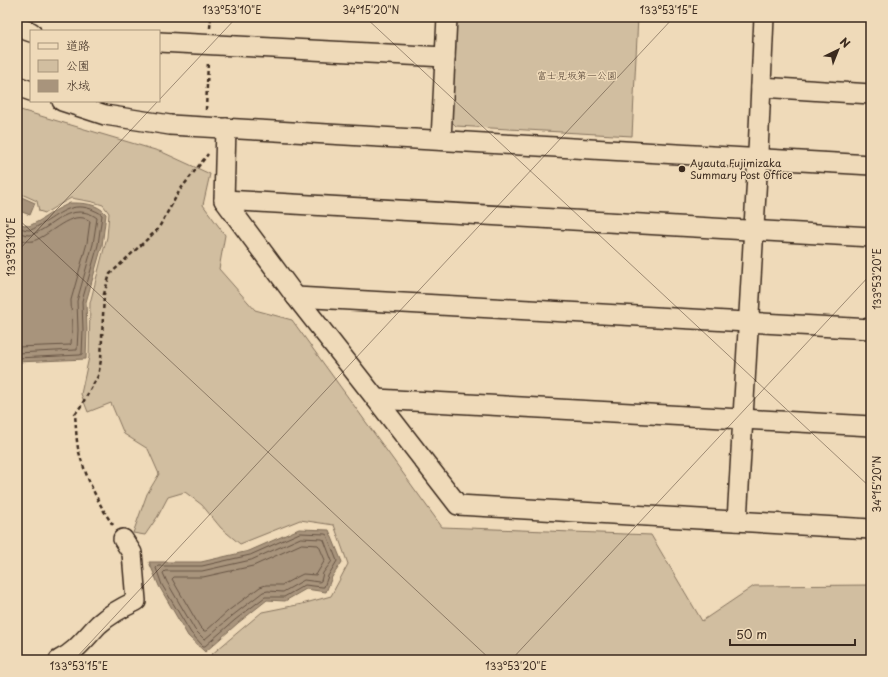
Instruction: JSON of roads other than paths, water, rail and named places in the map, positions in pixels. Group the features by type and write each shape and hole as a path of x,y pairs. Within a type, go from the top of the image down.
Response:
{"street":[{"path":"441,140 447,17"},
{"path":"737,521 758,158 764,17"},
{"path":"17,27 30,32"},
{"path":"160,42 445,57"},
{"path":"17,86 30,91"},
{"path":"761,87 871,94"},
{"path":"65,102 105,115 170,125 871,164"},
{"path":"226,128 224,200 296,297 458,505 871,529"},
{"path":"224,200 871,237"},
{"path":"296,297 871,329"},
{"path":"376,399 871,426"},
{"path":"59,660 67,657 75,650 108,616 136,601 132,553 123,539"}],"water":[{"path":"17,195 35,203 30,215 17,210"},
{"path":"70,203 94,206 106,214 102,246 86,302 86,359 17,362 17,223 29,226"},
{"path":"299,529 329,530 342,562 332,577 326,592 306,589 285,601 267,600 205,652 188,636 159,586 149,562 201,562 249,551"}],"place":[{"name":"Ayauta Fujimizaka Summary Post Office","path":"682,169"}],"park label":[{"name":"富士見坂第一公園","path":"577,75"}]}
